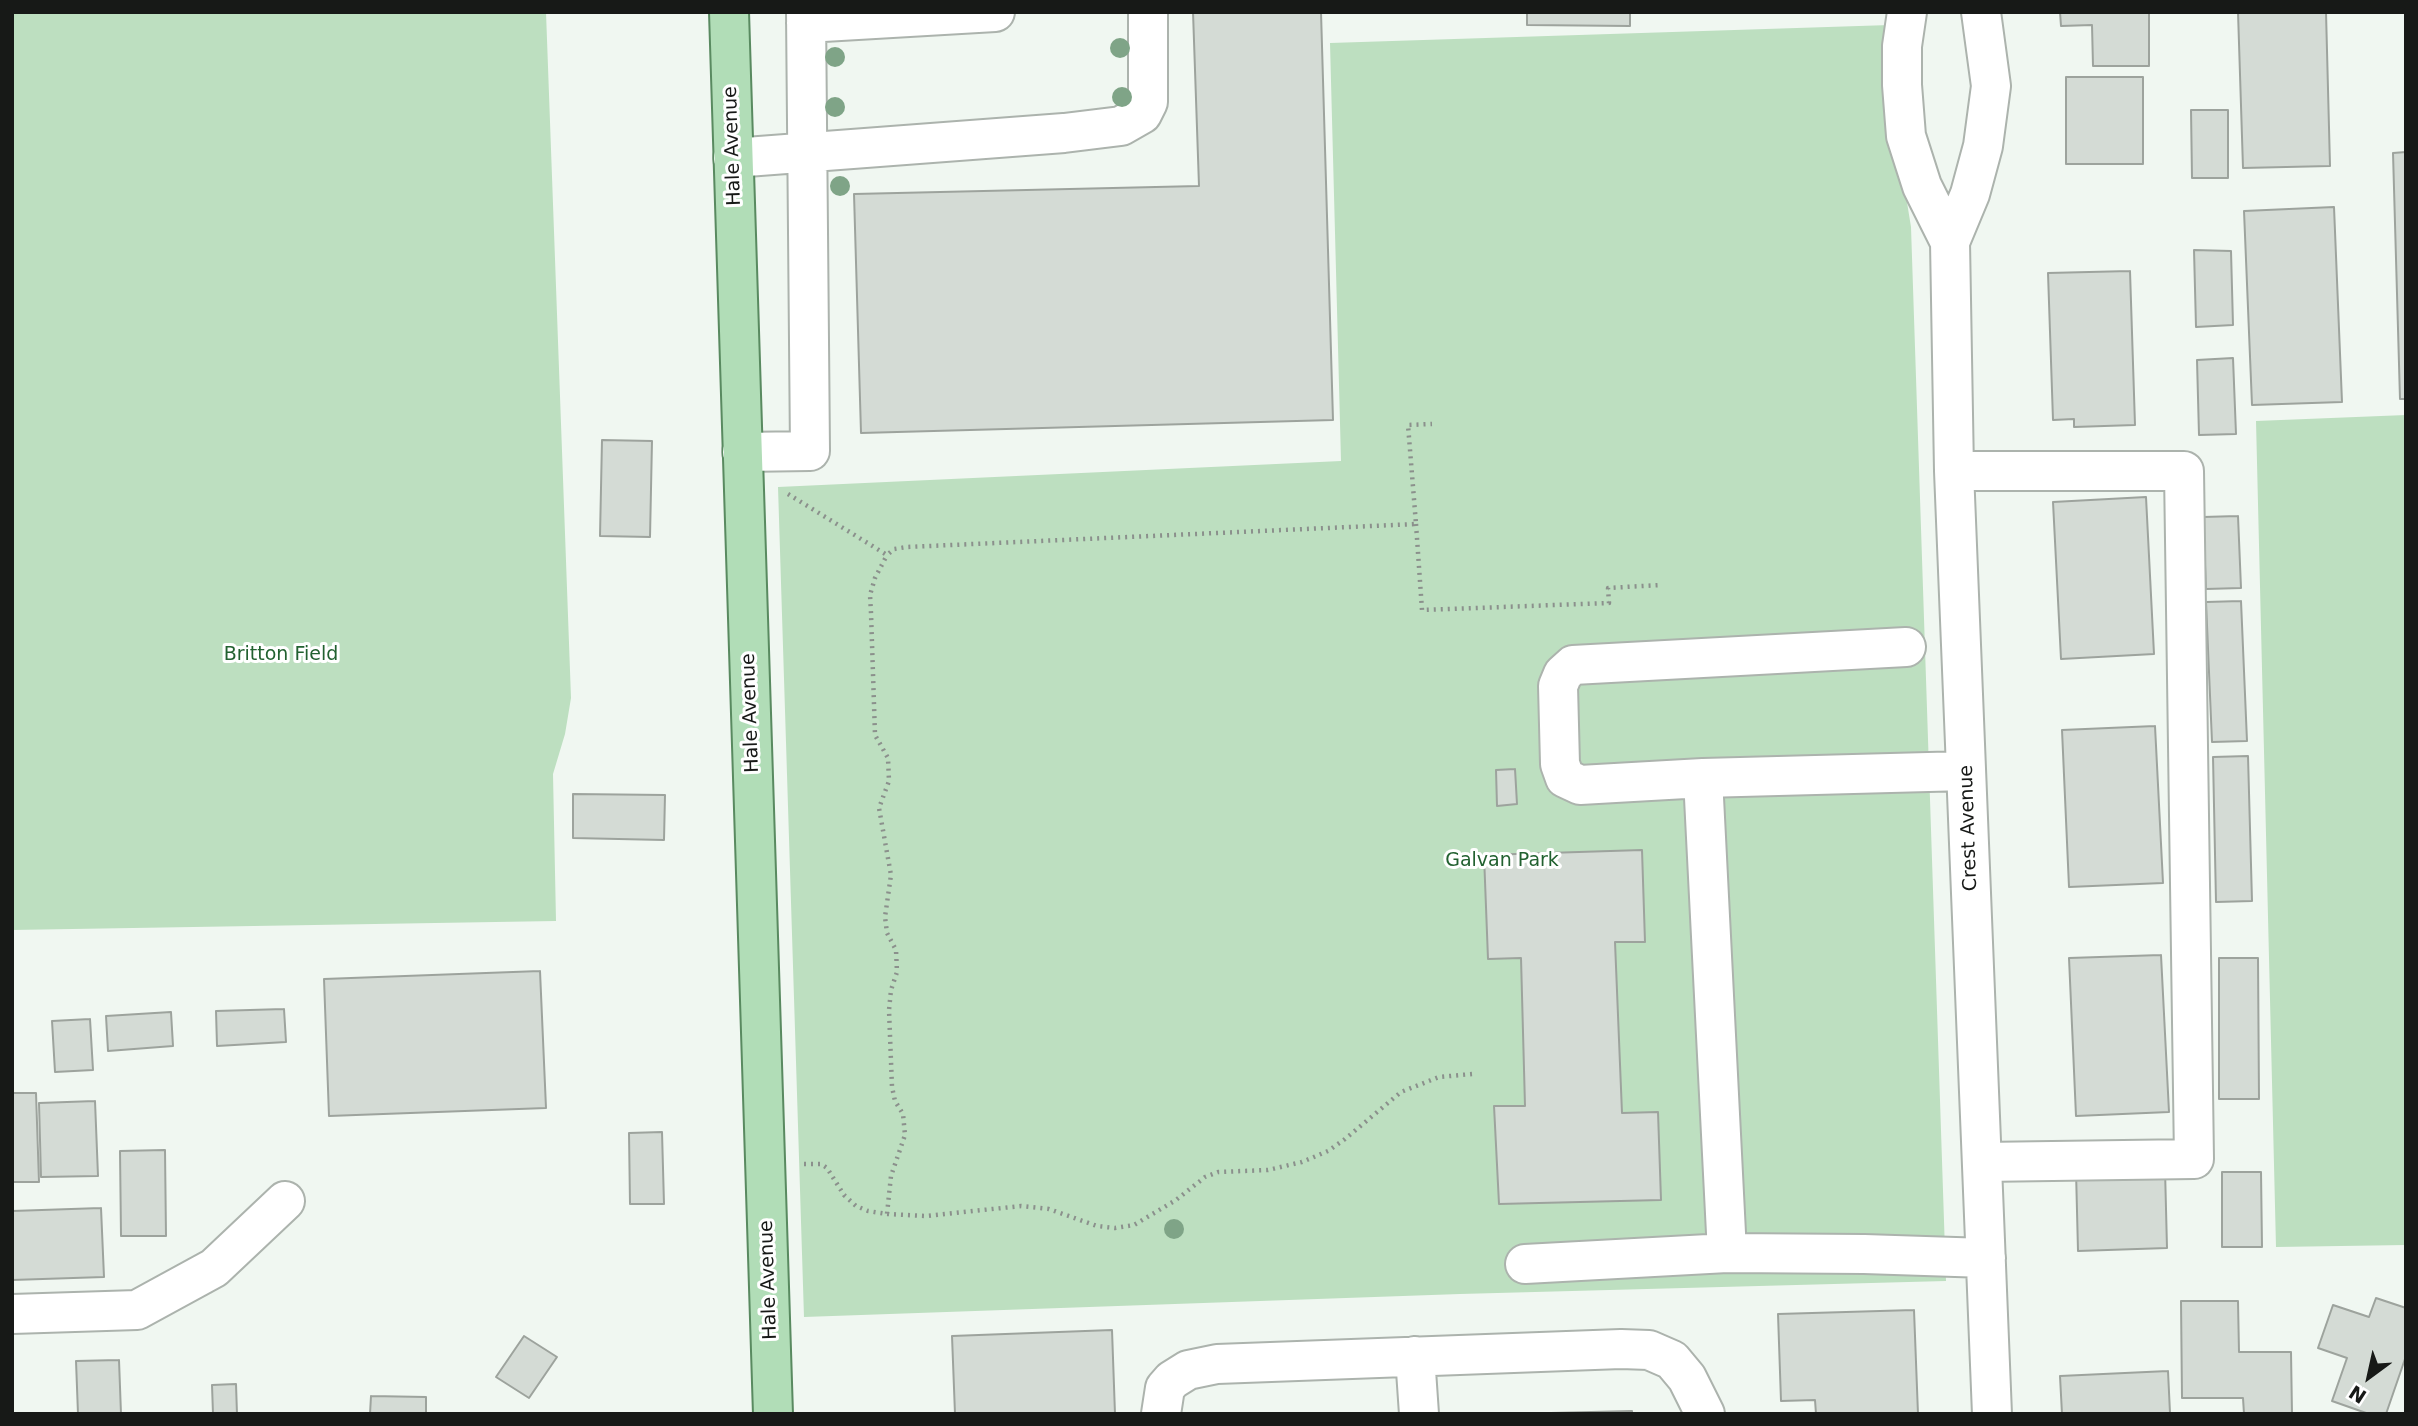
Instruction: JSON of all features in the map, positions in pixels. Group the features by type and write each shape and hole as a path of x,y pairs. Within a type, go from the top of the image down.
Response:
{"main road":[{"name":"Hale Avenue","path":"729,12 773,1414"}],"street":[{"path":"743,452 810,451 806,18 995,12"},
{"path":"733,158 1121,127 1142,114 1148,102 1148,12"},
{"name":"Crest Avenue","path":"1907,12 1902,46 1906,136 1922,186 1950,242"},
{"name":"Crest Avenue","path":"1981,12 1991,86 1983,146 1970,194 1950,242 1954,471 1992,1414"},
{"path":"1954,471 2184,471 2193,1159 1982,1161"},
{"path":"1906,647 1573,665 1563,674 1558,686 1560,764 1564,778 1580,785 1703,778 1966,771"},
{"path":"1703,778 1727,1253"},
{"path":"12,1314 137,1310 214,1268 285,1201"},
{"path":"1525,1264 1727,1253 1986,1258"},
{"path":"1161,1414 1165,1388 1172,1380 1188,1370 1217,1364 1650,1350 1672,1360 1687,1378 1705,1414"},
{"path":"1415,1356 1419,1414"}],"path":[{"path":"1432,424 1408,425 1422,610 1609,603 1608,588 1660,584"},
{"path":"782,490 887,555"},
{"path":"887,1214 891,1176 905,1135 903,1114 895,1101 892,1087 891,990 898,972 896,950 887,933 885,917 891,875 878,808 889,781 888,758 875,735 870,613 870,595 887,555 894,549 907,547 1416,524"},
{"path":"803,1164 821,1164 827,1168 844,1195 867,1212 926,1216 1021,1206 1049,1209 1097,1226 1115,1228 1133,1225 1176,1200 1205,1177 1218,1172 1268,1170 1302,1163 1336,1145 1401,1092 1439,1077 1472,1074"}],"green space":[{"name":"Britton Field","path":"12,12 546,12 571,698 565,734 553,774 556,921 12,930"},
{"name":"Galvan Park","path":"1890,25 1899,153 1911,227 1946,1281 1460,1294 804,1317 778,487 1341,461 1330,43"},
{"path":"2406,415 2406,1245 2276,1247 2256,421"}],"building":[{"path":"1193,12 1321,12 1333,420 861,433 854,194 1199,186"},
{"path":"1527,12 1630,12 1630,26 1527,25"},
{"path":"2060,12 2149,12 2149,66 2093,66 2092,25 2061,26"},
{"path":"2238,12 2326,12 2330,166 2243,168"},
{"path":"2066,77 2143,77 2143,164 2066,164"},
{"path":"2191,110 2228,110 2228,178 2192,178"},
{"path":"2406,152 2406,399 2400,399 2393,153"},
{"path":"2334,207 2342,402 2252,405 2244,211"},
{"path":"2194,250 2231,251 2233,325 2196,327"},
{"path":"2130,271 2135,425 2074,427 2074,419 2053,420 2048,273"},
{"path":"2233,358 2236,434 2199,435 2197,360"},
{"path":"602,440 652,441 650,537 600,536"},
{"path":"2146,497 2154,654 2061,659 2053,502"},
{"path":"2238,516 2241,588 2206,589 2203,517"},
{"path":"2241,601 2247,741 2212,742 2206,602"},
{"path":"2155,726 2163,883 2069,887 2062,730"},
{"path":"2248,756 2252,901 2216,902 2213,757"},
{"path":"1515,769 1517,804 1497,806 1496,770"},
{"path":"573,794 665,795 664,840 573,838"},
{"path":"1642,850 1645,942 1615,942 1622,1113 1658,1112 1661,1200 1499,1204 1494,1106 1525,1106 1521,958 1488,959 1484,855"},
{"path":"2161,955 2169,1112 2076,1116 2069,958"},
{"path":"2219,958 2258,958 2259,1099 2219,1099"},
{"path":"540,971 546,1108 329,1116 324,979"},
{"path":"284,1009 286,1042 217,1046 216,1011"},
{"path":"171,1012 173,1046 108,1051 106,1016"},
{"path":"90,1019 93,1070 55,1072 52,1021"},
{"path":"12,1093 36,1093 39,1182 12,1182"},
{"path":"95,1101 98,1176 41,1177 39,1103"},
{"path":"662,1132 664,1204 630,1204 629,1133"},
{"path":"165,1150 166,1236 121,1236 120,1151"},
{"path":"2165,1169 2167,1248 2078,1251 2076,1171"},
{"path":"2222,1172 2261,1172 2262,1247 2222,1247"},
{"path":"101,1208 104,1277 12,1280 12,1211"},
{"path":"2376,1298 2406,1308 2406,1356 2386,1414 2369,1414 2332,1401 2347,1358 2318,1348 2333,1305 2369,1317"},
{"path":"2181,1301 2238,1301 2239,1352 2291,1352 2292,1414 2244,1414 2243,1398 2182,1398"},
{"path":"1914,1310 1918,1414 1816,1414 1815,1400 1781,1401 1778,1314"},
{"path":"1112,1330 1115,1414 955,1414 952,1336"},
{"path":"524,1336 557,1357 529,1398 496,1377"},
{"path":"119,1360 121,1414 78,1414 76,1361"},
{"path":"2168,1371 2170,1413 2062,1414 2060,1376"},
{"path":"236,1384 237,1414 213,1414 212,1385"},
{"path":"371,1396 426,1397 426,1414 370,1414"},
{"path":"1632,1411 1632,1414 1510,1414"}]}
